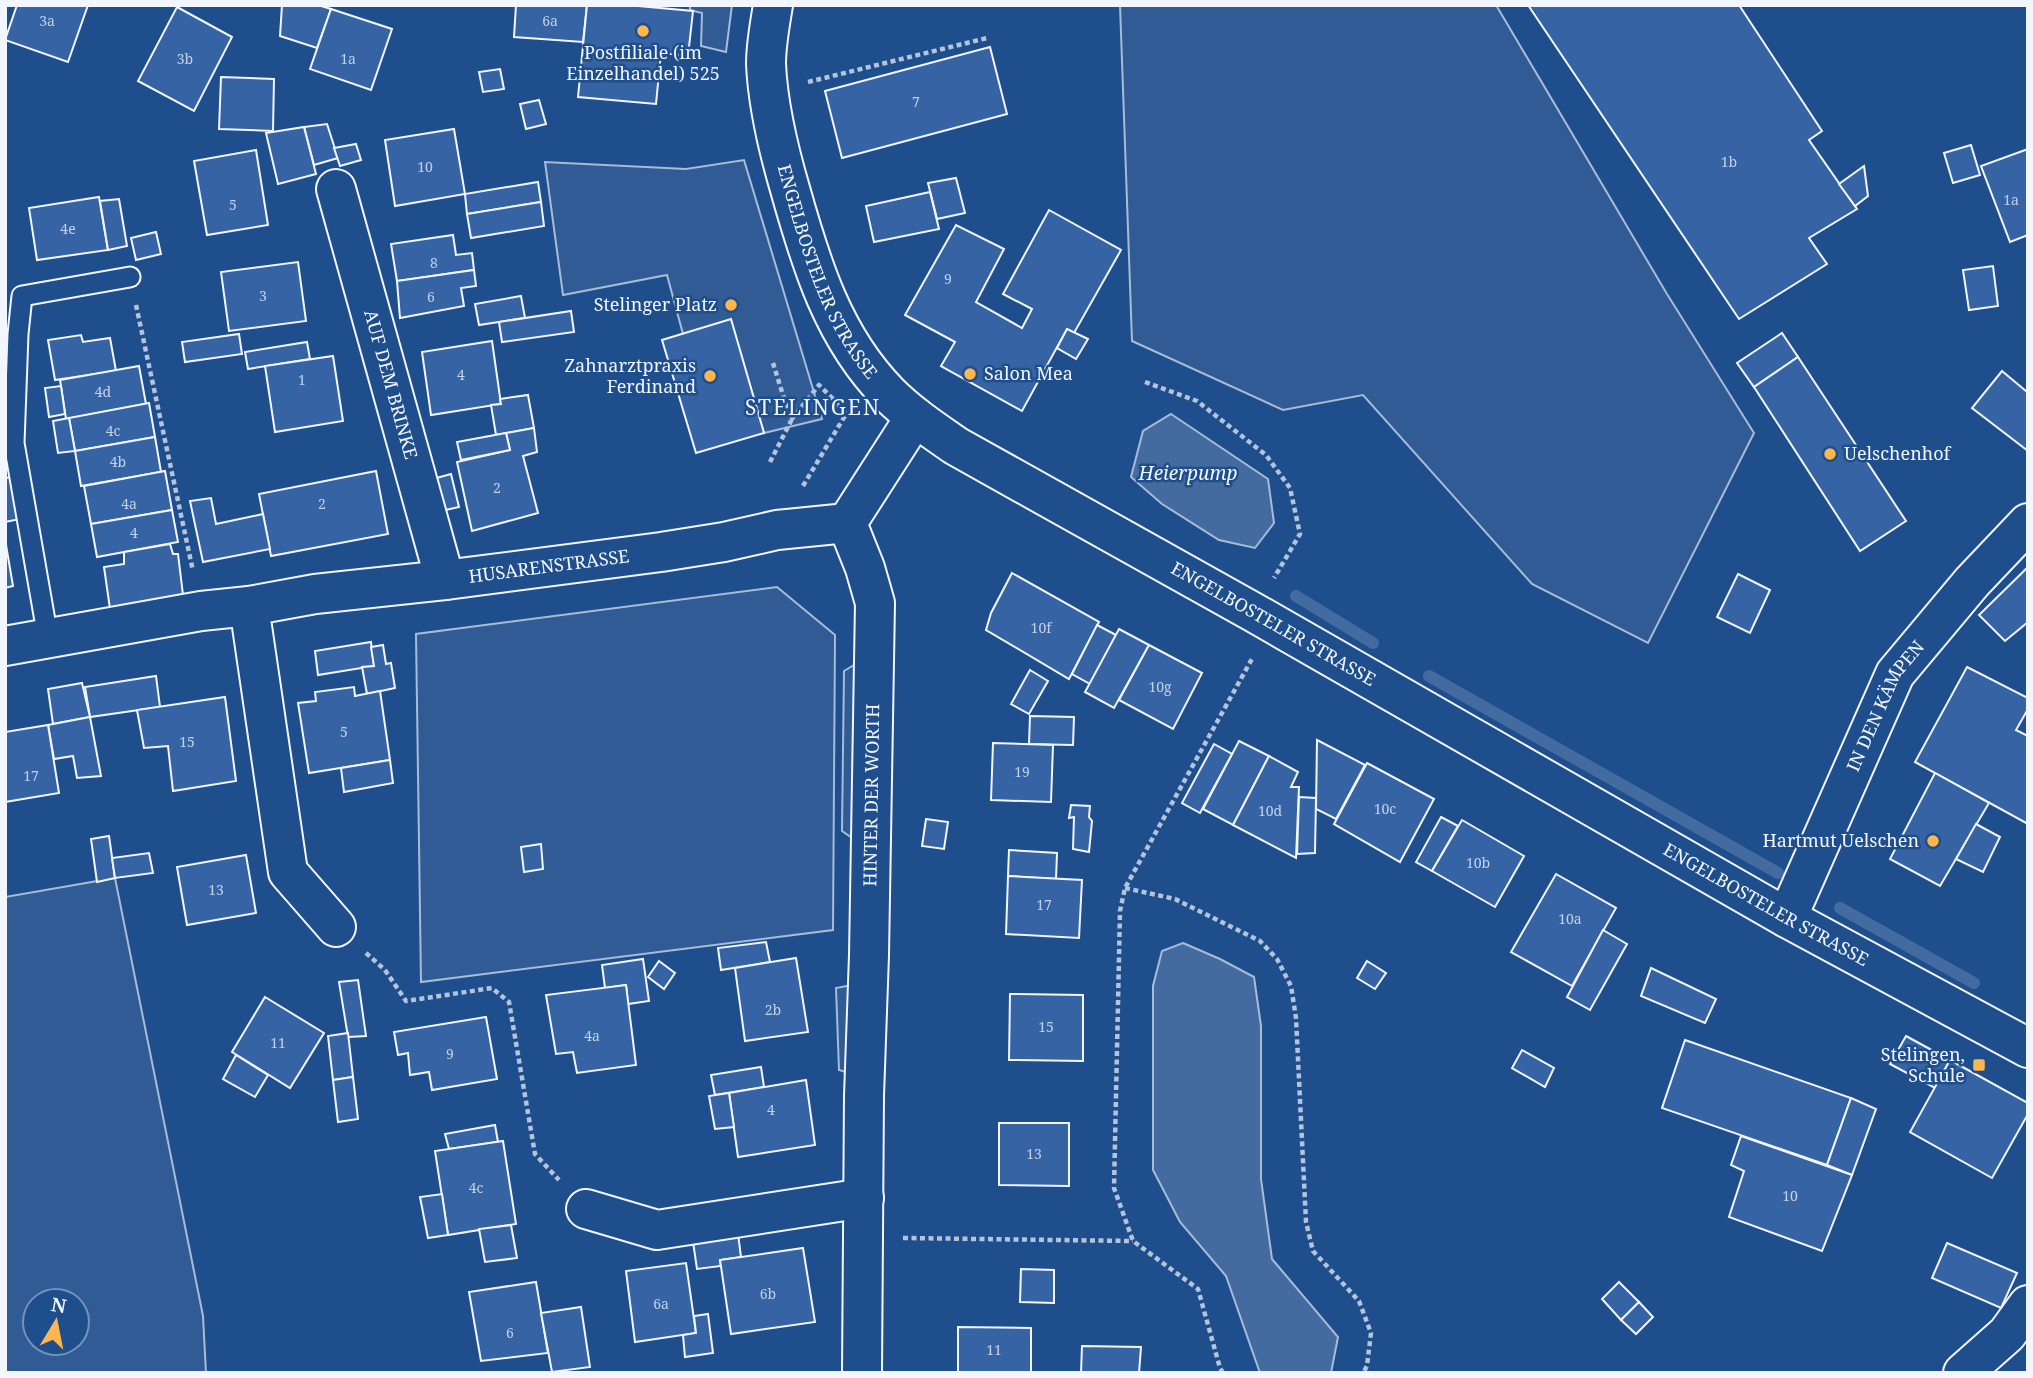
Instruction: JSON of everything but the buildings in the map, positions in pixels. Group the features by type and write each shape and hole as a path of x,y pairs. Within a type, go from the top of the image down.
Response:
{"street":[{"name":"ENGELBOSTELER STRASSE","path":"773,5 766,61 770,110 796,213 823,294 841,331 866,365 888,393 915,417 956,446 1262,617 1787,918 2028,1048"},
{"name":"AUF DEM BRINKE","path":"336,189 445,580"},
{"path":"847,523 915,417"},
{"name":"HUSARENSTRASSE","path":"5,646 315,594 661,552 777,530 847,523"},
{"name":"HINTER DER WORTH","path":"847,523 865,568 875,603 864,1096 862,1373"},
{"name":"IN DEN KÄMPEN","path":"1787,918 1895,674 1972,582 2028,523"},
{"path":"249,606 288,872 336,927"},
{"path":"586,1209 657,1230 864,1198"},
{"path":"1963,1373 2007,1334 2028,1305"}],"lane":[{"path":"48,638 14,443 22,296 130,277"}],"path":[{"path":"769,91 987,38"},
{"path":"130,277 201,611"},
{"path":"773,363 791,421"},
{"path":"832,398 866,365"},
{"path":"1145,382 1197,401 1266,455 1290,488 1300,534 1262,617 1125,888 1120,911 1114,1188 1133,1241 1198,1289 1223,1373"},
{"path":"770,462 791,421 819,385 846,414 777,530"},
{"path":"1125,888 1175,899 1260,941 1277,959 1291,986 1296,1018 1306,1222 1313,1251 1359,1301 1371,1334 1367,1366 1363,1373"},
{"path":"336,927 385,970 406,1001 492,988 509,1002 535,1154 586,1209"},
{"path":"864,1237 1133,1241"}],"shaded area":[{"path":"690,5 732,5 726,52 701,46 702,13 690,10"},
{"path":"1120,5 1496,5 1667,294 1754,433 1648,643 1532,584 1363,395 1283,410 1132,341"},
{"path":"744,160 822,419 764,433 731,320 683,334 667,275 563,295 545,162 686,169"},
{"path":"777,587 835,635 833,930 421,982 416,634"},
{"path":"859,662 858,842 842,831 844,671"},
{"path":"115,878 203,1316 206,1373 5,1373 5,897"},
{"path":"852,985 852,1074 839,1070 836,988"}],"water":[{"name":"Heierpump","path":"1171,414 1268,479 1274,523 1255,548 1219,540 1162,504 1131,477 1143,431"},
{"path":"1183,943 1254,977 1261,1026 1261,1179 1272,1259 1338,1337 1331,1373 1260,1373 1226,1276 1180,1222 1153,1170 1153,986 1162,951"}],"waterway":[{"path":"1296,596 1373,643"},
{"path":"1429,676 1778,873"},
{"path":"1840,908 1974,983"}],"place":[{"name":"Postfiliale (im Einzelhandel) 525","path":"643,31"},
{"name":"Stelinger Platz","path":"731,305"},
{"name":"Salon Mea","path":"970,374"},
{"name":"Zahnarztpraxis Ferdinand","path":"710,376"},
{"name":"Uelschenhof","path":"1830,454"},
{"name":"Hartmut Uelschen","path":"1933,841"},
{"name":"Stelingen, Schule","path":"1979,1065"}],"district":[{"name":"STELINGEN","path":"813,408"}]}
